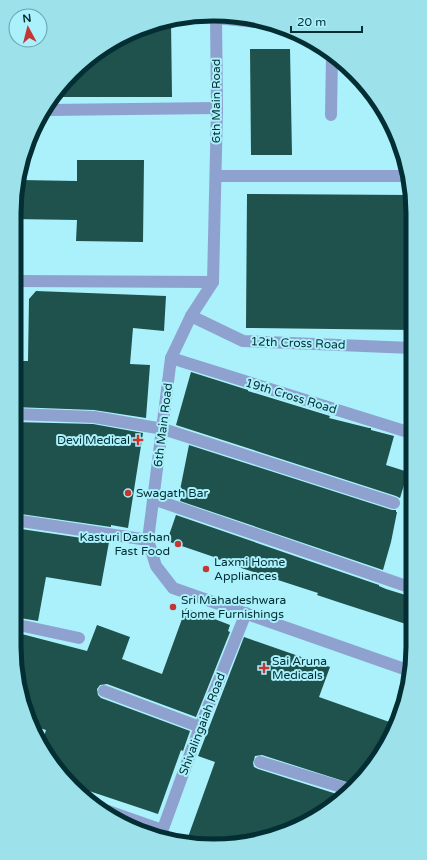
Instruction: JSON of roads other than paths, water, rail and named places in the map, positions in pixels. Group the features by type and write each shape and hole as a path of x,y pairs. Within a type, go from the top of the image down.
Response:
{"street":[{"name":"6th Main Road","path":"216,21 217,108 213,282 191,316 172,358 148,540 156,566 173,588 404,669"},
{"path":"331,115 332,62"},
{"path":"51,110 217,108"},
{"path":"216,176 402,176"},
{"path":"21,281 213,282"},
{"name":"12th Cross Road","path":"191,316 243,342 406,348"},
{"name":"19th Cross Road","path":"172,358 406,431"},
{"path":"21,414 94,417 163,429 394,503"},
{"path":"153,499 406,586"},
{"path":"21,521 148,540"},
{"name":"Shivalingaiah Road","path":"162,831 200,727 246,613"},
{"path":"21,626 78,638"},
{"path":"104,691 200,727"},
{"path":"260,762 344,788"}],"place":[{"name":"Devi Medical","path":"138,440"},
{"name":"Swagath Bar","path":"128,493"},
{"name":"Kasturi Darshan Fast Food","path":"178,544"},
{"name":"Laxmi Home Appliances","path":"206,569"},
{"name":"Sri Mahadeshwara Home Furnishings","path":"173,607"},
{"name":"Sai Aruna Medicals","path":"264,668"}]}
